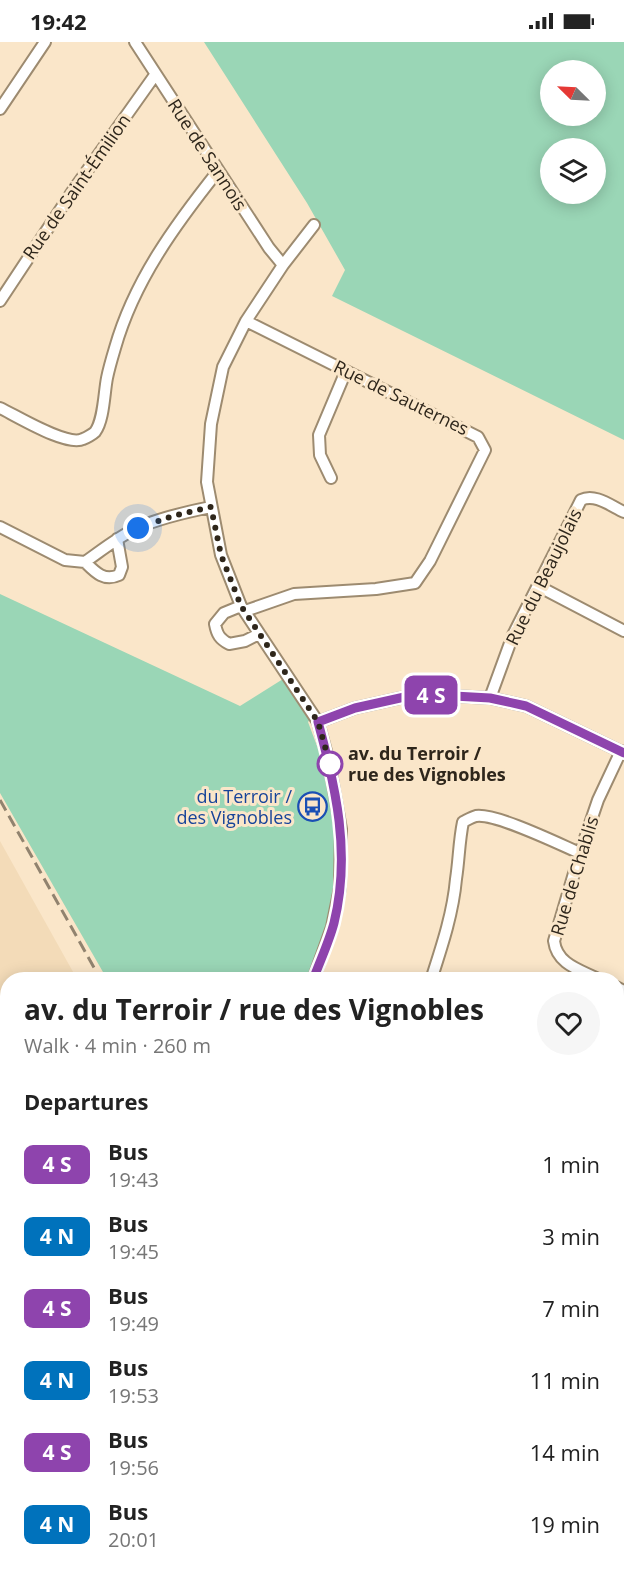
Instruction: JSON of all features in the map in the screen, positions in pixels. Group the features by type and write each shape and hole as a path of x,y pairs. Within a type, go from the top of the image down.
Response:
{"street":[{"path":"0,109 45,42"},
{"name":"Rue de Sannois","path":"135,42 268,248 283,265"},
{"name":"Rue de Saint-Émilion","path":"0,301 72,192 155,75"},
{"path":"0,408 65,440 81,441 95,432 116,345 132,304 153,260 179,221 218,171"},
{"path":"314,225 283,265 246,321 223,367 211,424 207,482 221,555 243,609 318,722 329,762 341,829 340,888 334,919 316,972"},
{"name":"Rue de Sauternes","path":"243,609 294,594 415,584 430,561 484,450 478,437 246,321"},
{"path":"331,478 320,455 319,435 345,371"},
{"name":"Rue du Beaujolais","path":"490,698 513,635 581,500 587,497 597,499 624,512"},
{"path":"85,562 117,539 138,528 173,516 211,507"},
{"path":"0,527 65,560 85,562 105,578 119,575 122,567 117,539"},
{"path":"538,586 624,631"},
{"path":"243,609 225,613 215,624 216,633 221,640 230,644 245,641 259,634"},
{"path":"318,722 355,708 418,694 490,698 526,706 622,752"},
{"name":"Rue de Chablis","path":"584,972 564,962 555,951 554,941 579,853 598,800 622,752"},
{"path":"434,972 447,930 463,822 475,816 487,817 532,831 579,853"}],"shaded area":[{"path":"0,841 73,972 0,972"}],"green space":[{"path":"204,42 624,42 624,440 332,296 345,270 307,203"},
{"path":"0,594 240,706 283,679 313,716 308,722 337,799 336,857 330,920 314,972 103,972 0,793"}],"railway":[{"path":"0,800 97,972"}],"bus line":[{"path":"316,972 334,919 340,888 341,859 341,829 337,799 318,722 355,708 418,694 490,698 526,706 624,753"}],"place":[{"name":"av. du Terroir / rue des Vignobles","path":"330,764"},
{"name":"du Terroir / des Vignobles","path":"313,807"}],"route":[{"path":"138,528 173,516 211,507 221,555 241,606 318,722 330,764"}]}
